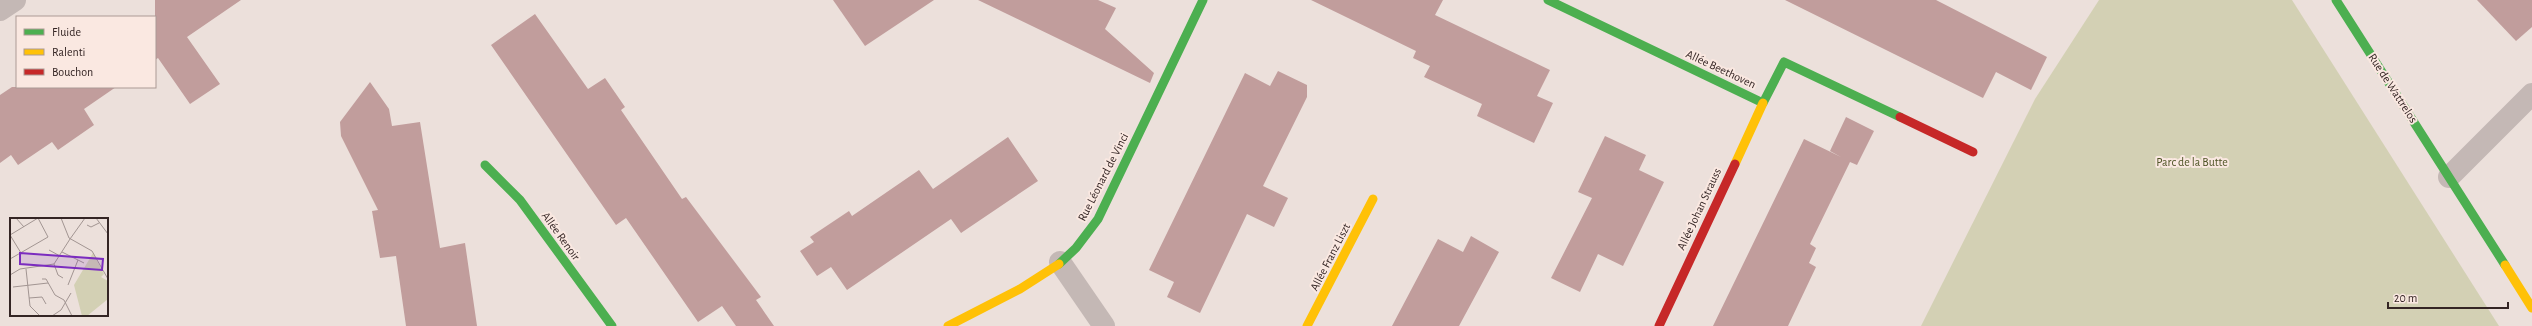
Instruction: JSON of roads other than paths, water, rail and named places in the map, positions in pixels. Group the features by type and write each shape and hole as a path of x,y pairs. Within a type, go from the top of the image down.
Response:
{"street":[{"name":"Rue Léonard de Vinci","path":"948,326 1018,288 1060,262 1098,219 1203,0"},
{"name":"Allée Beethoven","path":"1548,0 1763,103 1784,62 1973,152"},
{"name":"Rue de Wattrelos","path":"2336,0 2532,308"},
{"path":"2449,177 2532,94"},
{"name":"Allée Johan Strauss","path":"1659,326 1763,103"},
{"name":"Allée Renoir","path":"484,165 520,200 612,326"},
{"name":"Allée Franz Liszt","path":"1307,326 1373,199"},
{"path":"1060,262 1104,326"}],"park label":[{"name":"Parc de la Butte","path":"2192,162"}]}
